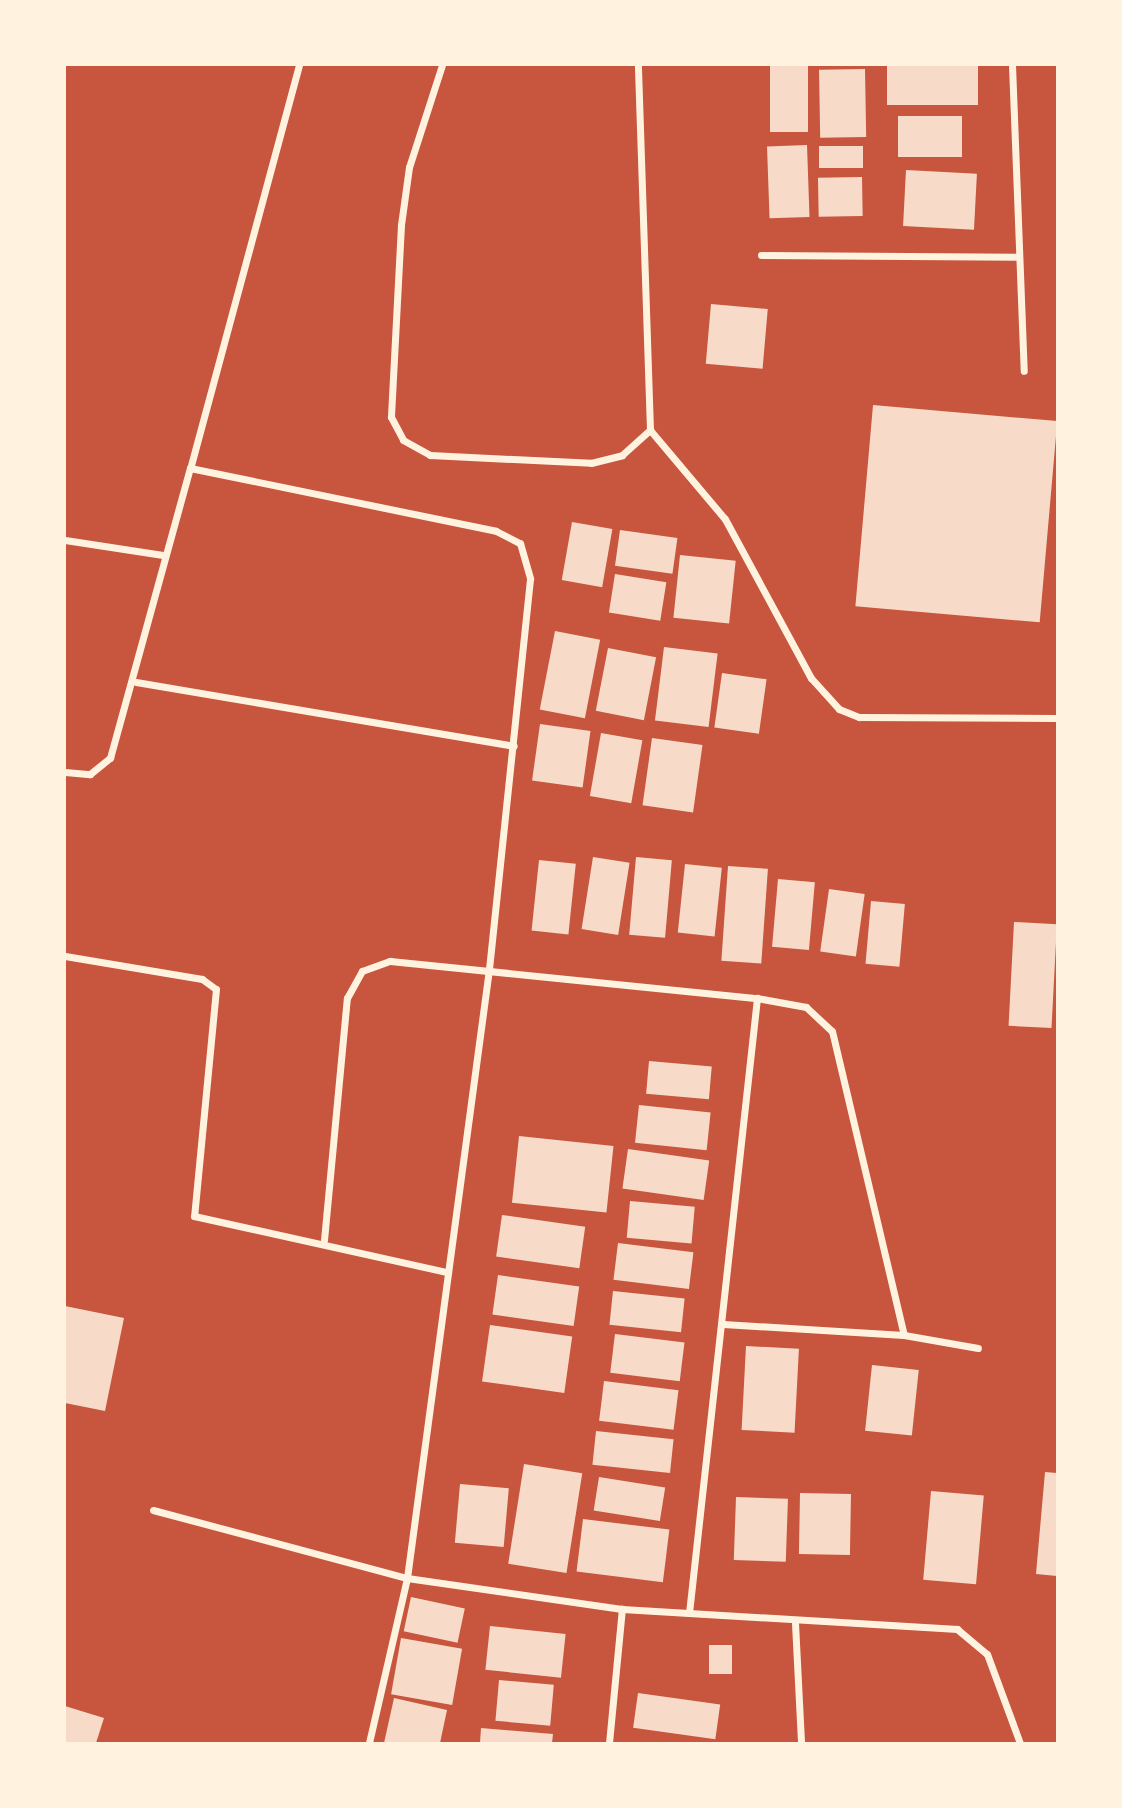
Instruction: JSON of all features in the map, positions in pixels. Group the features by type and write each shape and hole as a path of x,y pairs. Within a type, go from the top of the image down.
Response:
{"street":[{"path":"65,772 90,774 106,765 136,682 163,555 190,467 299,65"},
{"path":"442,65 409,167 401,225 390,391 391,417 403,440 430,455 591,463 622,455 650,430"},
{"path":"638,65 650,430 725,519 811,678 839,709 859,717 1057,718"},
{"path":"1012,65 1016,257 1024,372"},
{"path":"761,255 1016,257"},
{"path":"190,467 496,531 520,543 528,557 531,610 489,970 407,1578 369,1743"},
{"path":"65,540 163,555"},
{"path":"136,682 514,746"},
{"path":"65,956 211,983 218,996 191,1211 199,1220 324,1240 447,1272"},
{"path":"324,1240 353,982 390,961 757,998 806,1007 832,1031 904,1335"},
{"path":"689,1613 757,998"},
{"path":"723,1324 904,1335 978,1348"},
{"path":"153,1510 407,1578 622,1609 795,1623 957,1629 987,1654 1020,1743"},
{"path":"609,1743 622,1609"},
{"path":"795,1623 801,1743"}],"building":[{"path":"887,65 978,65 978,105 887,105"},
{"path":"770,66 808,66 808,132 770,132"},
{"path":"865,69 866,137 820,138 819,70"},
{"path":"898,116 962,116 962,157 898,157"},
{"path":"807,145 810,217 770,218 767,146"},
{"path":"819,146 863,146 863,168 819,168"},
{"path":"906,170 977,174 974,230 903,226"},
{"path":"862,177 863,216 819,217 818,178"},
{"path":"711,304 768,309 763,369 706,364"},
{"path":"873,405 1057,421 1040,622 855,606"},
{"path":"572,522 612,529 602,587 562,580"},
{"path":"620,530 677,538 672,574 615,566"},
{"path":"680,555 736,561 729,624 673,618"},
{"path":"615,574 666,582 660,621 609,613"},
{"path":"555,631 600,640 585,718 540,710"},
{"path":"664,647 718,654 709,727 655,720"},
{"path":"608,648 656,657 644,720 596,711"},
{"path":"722,673 767,679 759,734 714,727"},
{"path":"540,724 591,731 583,788 532,780"},
{"path":"601,733 642,740 631,803 590,796"},
{"path":"652,738 703,745 693,812 643,805"},
{"path":"593,857 630,863 618,935 582,929"},
{"path":"636,857 672,860 665,938 629,935"},
{"path":"539,860 576,864 568,934 532,931"},
{"path":"685,864 722,868 715,936 678,933"},
{"path":"728,866 768,869 761,964 721,961"},
{"path":"778,879 815,882 809,950 772,947"},
{"path":"829,889 865,894 856,956 820,951"},
{"path":"871,901 905,904 899,967 866,964"},
{"path":"1014,922 1057,924 1051,1028 1009,1026"},
{"path":"649,1061 712,1066 709,1099 646,1094"},
{"path":"639,1105 711,1113 707,1150 635,1143"},
{"path":"519,1136 613,1146 606,1213 512,1203"},
{"path":"628,1149 709,1160 704,1200 622,1189"},
{"path":"630,1201 695,1207 692,1244 627,1238"},
{"path":"502,1215 585,1227 579,1268 496,1257"},
{"path":"618,1243 693,1252 689,1289 613,1280"},
{"path":"498,1275 579,1286 574,1326 492,1315"},
{"path":"613,1291 685,1299 681,1332 609,1325"},
{"path":"65,1306 124,1318 105,1411 65,1403"},
{"path":"490,1325 572,1337 564,1393 482,1381"},
{"path":"615,1334 684,1343 680,1381 610,1373"},
{"path":"746,1346 799,1349 795,1433 742,1430"},
{"path":"872,1365 919,1370 912,1436 865,1431"},
{"path":"604,1381 678,1390 674,1430 599,1421"},
{"path":"596,1431 674,1439 670,1473 592,1465"},
{"path":"524,1464 582,1473 566,1573 508,1564"},
{"path":"1045,1472 1057,1473 1057,1576 1036,1574"},
{"path":"599,1477 665,1487 660,1521 594,1511"},
{"path":"460,1484 509,1488 504,1547 455,1543"},
{"path":"931,1491 984,1496 976,1584 923,1580"},
{"path":"800,1493 851,1494 850,1555 799,1554"},
{"path":"736,1497 788,1499 786,1562 734,1560"},
{"path":"583,1519 669,1530 663,1582 577,1572"},
{"path":"411,1597 465,1608 458,1643 404,1631"},
{"path":"490,1626 566,1634 561,1678 485,1670"},
{"path":"401,1638 462,1649 452,1705 391,1694"},
{"path":"709,1645 732,1645 732,1674 709,1674"},
{"path":"499,1680 554,1685 550,1726 495,1721"},
{"path":"638,1693 720,1705 715,1739 633,1728"},
{"path":"394,1698 447,1710 440,1743 384,1743"},
{"path":"65,1706 104,1718 96,1743 65,1743"},
{"path":"481,1728 553,1734 552,1743 480,1743"}]}
